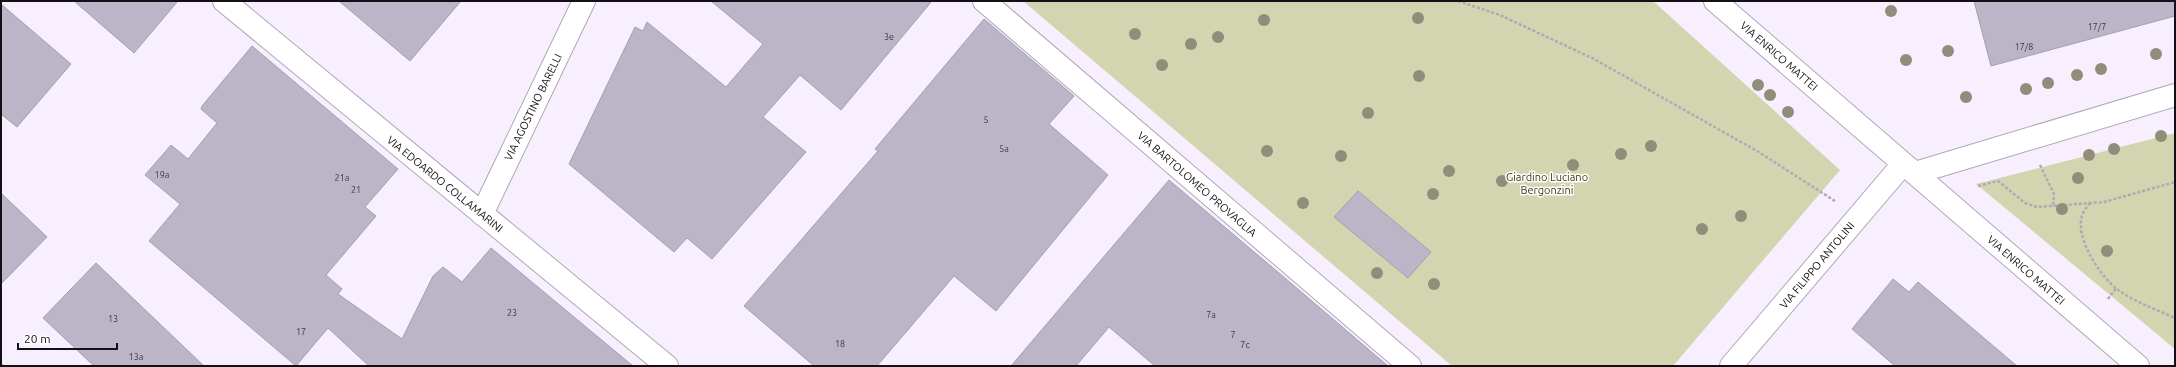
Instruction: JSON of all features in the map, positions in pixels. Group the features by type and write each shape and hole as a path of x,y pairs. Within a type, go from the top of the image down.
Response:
{"street":[{"name":"VIA EDOARDO COLLAMARINI","path":"224,1 667,366"},
{"name":"VIA AGOSTINO BARELLI","path":"482,214 584,1"},
{"name":"VIA BARTOLOMEO PROVAGLIA","path":"984,1 1410,366"},
{"name":"VIA ENRICO MATTEI","path":"1715,1 2138,366"},
{"path":"1909,168 2030,139 2175,95"},
{"name":"VIA FILIPPO ANTOLINI","path":"1730,366 1909,168"}],"path":[{"path":"1458,1 1500,15 1594,59 1757,151 1830,198"},
{"path":"2030,139 2035,155 2054,194 2053,207"},
{"path":"1976,186 1998,181 2025,203 2037,207 2053,207 2067,204 2104,202 2175,182"},
{"path":"2090,202 2083,214 2082,231 2095,266 2116,288 2146,305 2174,317"},
{"path":"2108,299 2116,288"}],"green space":[{"name":"Giardino Luciano Bergonzini","path":"1023,1 1653,1 1840,170 1673,366 1452,366"},
{"path":"2175,133 2175,349 1976,184"}],"building":[{"path":"74,1 178,1 134,53"},
{"path":"339,1 461,1 410,61"},
{"path":"711,1 932,1 841,110 800,75 763,117 806,152 712,259 687,238 674,252 569,164 635,27 643,31 647,22 726,87 763,44"},
{"path":"1974,1 2175,1 2175,16 1991,66"},
{"path":"1,4 71,64 17,127 1,114"},
{"path":"984,19 1074,96 1049,124 1108,175 996,311 954,276 877,366 814,366 744,306 878,151 875,149"},
{"path":"252,46 398,169 365,207 376,216 326,275 342,289 338,294 402,339 433,276 443,267 462,282 491,248 633,366 369,366 328,328 296,366 149,241 180,204 145,175 171,145 188,159 217,123 201,109 202,106"},
{"path":"1169,180 1388,366 1155,366 1109,327 1076,366 1011,366"},
{"path":"1358,191 1431,252 1408,278 1334,217"},
{"path":"1,193 47,237 1,284"},
{"path":"96,263 204,366 94,366 43,318"},
{"path":"1893,279 1909,292 1918,282 2017,366 1895,366 1852,329"}]}
